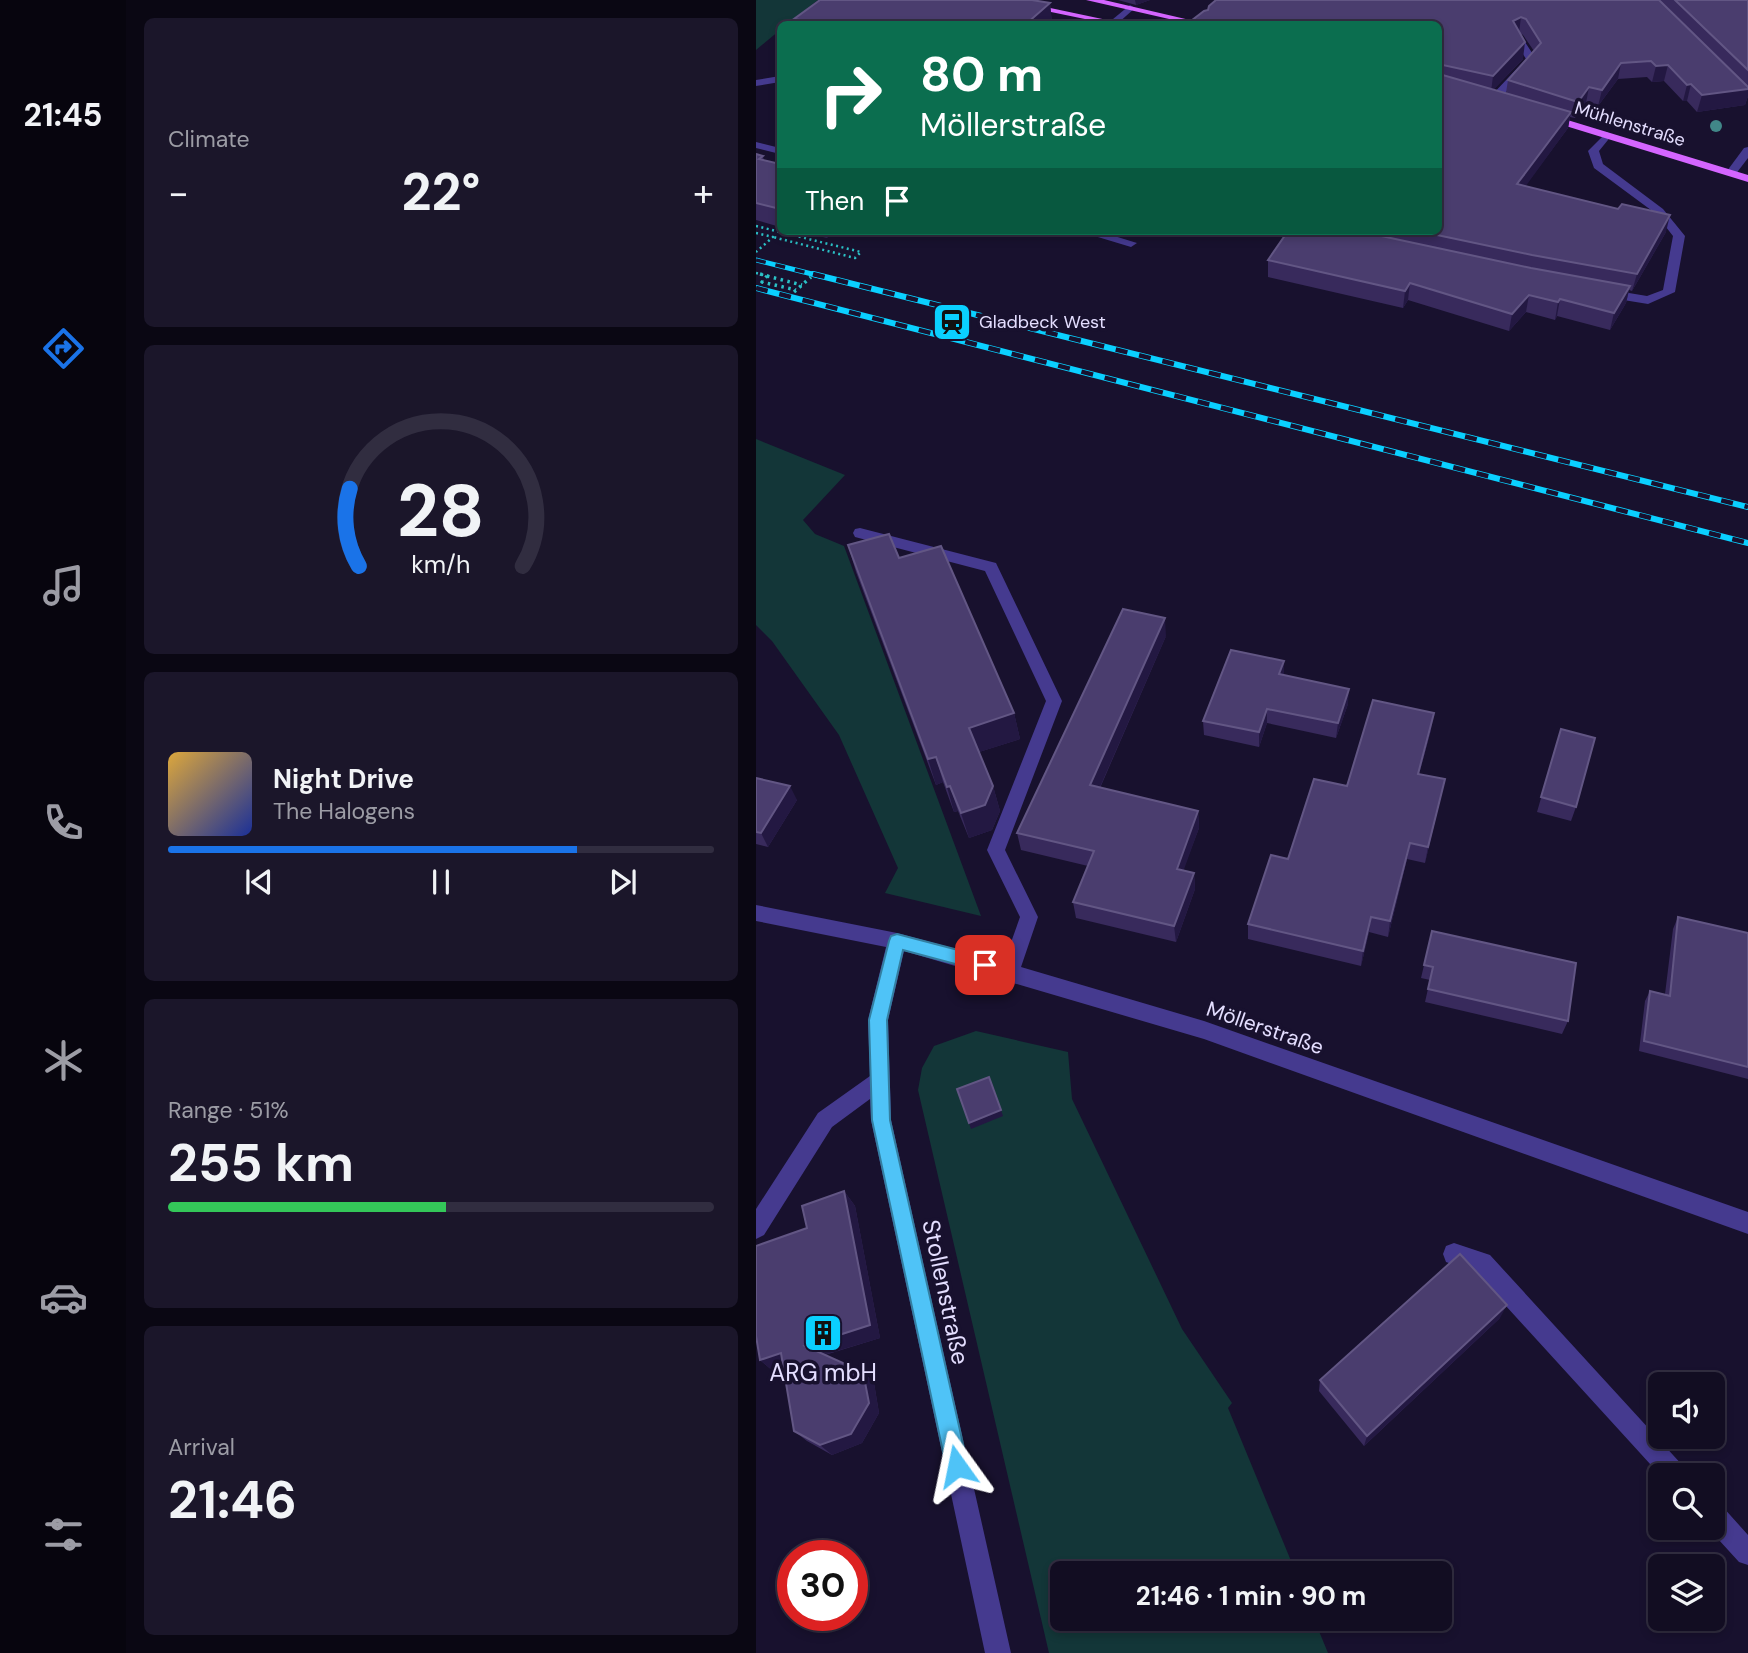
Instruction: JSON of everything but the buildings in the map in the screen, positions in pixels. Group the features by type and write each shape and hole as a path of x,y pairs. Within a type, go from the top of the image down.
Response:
{"main road":[{"path":"998,0 1101,21"},
{"path":"1091,0 1188,21"},
{"name":"Mühlenstraße","path":"1535,113 1748,179"}],"street":[{"path":"1119,21 1130,8"},
{"path":"1494,100 1531,59 1518,38"},
{"path":"756,83 777,80"},
{"path":"1595,291 1648,300 1670,292 1679,236 1659,211 1598,166 1593,151 1607,135"},
{"path":"756,145 777,150"},
{"path":"1731,173 1748,150"},
{"path":"1100,235 1131,243"},
{"path":"860,533 991,567 1054,701 996,850 1029,917 1010,973"},
{"name":"Möllerstraße","path":"756,913 897,941 960,957 1204,1030 1748,1223"},
{"name":"Stollenstraße","path":"897,941 878,1020 881,1120 998,1653"},
{"path":"758,1221 825,1120 880,1080"},
{"path":"1454,1254 1482,1264 1665,1463"},
{"path":"1725,1528 1748,1553"}],"path":[{"path":"756,226 777,231"},
{"path":"756,233 855,258 862,252 793,235"},
{"path":"756,252 773,237"},
{"path":"802,285 756,273 767,276 762,282 795,291 802,285 811,277"}],"green space":[{"path":"756,0 818,0 791,21 777,21 777,32 756,50"},
{"path":"756,439 845,475 803,520 815,534 844,546 981,916 885,893 898,868 839,735 772,641 756,625"},
{"path":"976,1031 1068,1052 1072,1099 1182,1329 1232,1403 1228,1408 1291,1561 1050,1561 1050,1631 1319,1631 1328,1653 1049,1653 918,1090 922,1068 934,1046"}],"railway":[{"path":"756,260 820,276"},
{"path":"813,274 1748,507"},
{"path":"756,288 1748,543"}],"place":[{"name":"Gladbeck West","path":"952,322"},
{"name":"ARG mbH","path":"823,1333"}],"route":[{"path":"957,1466 881,1120 878,1020 897,941 985,965"}]}
